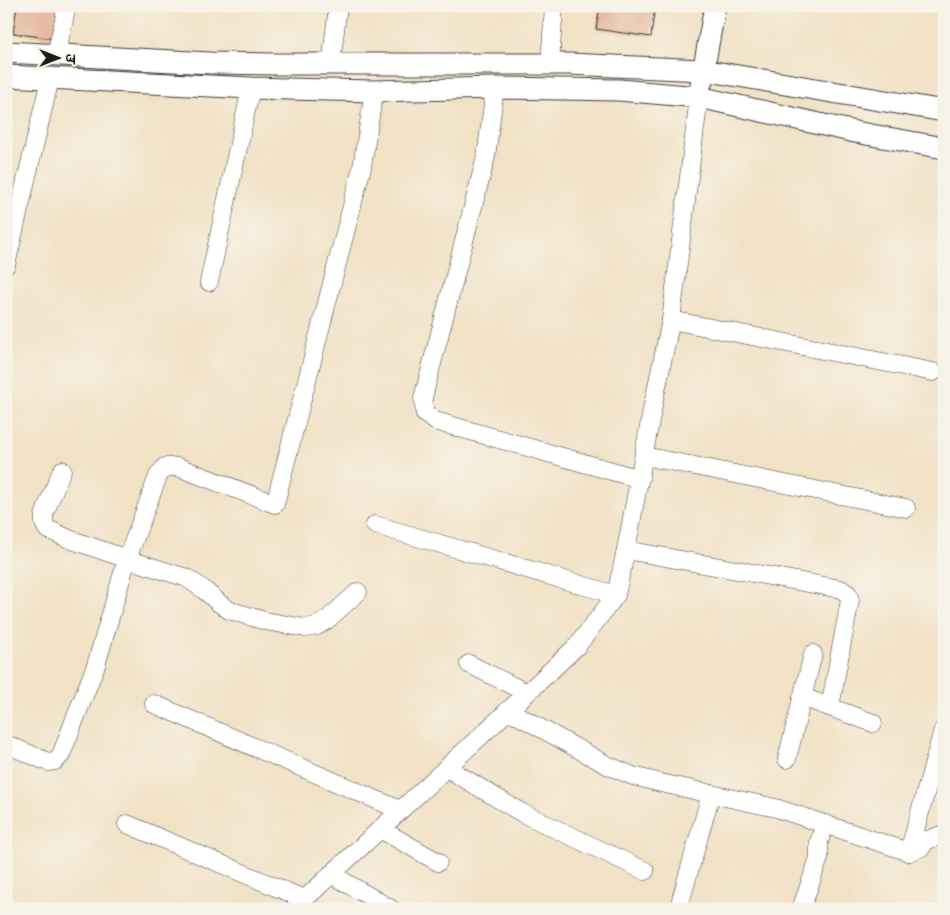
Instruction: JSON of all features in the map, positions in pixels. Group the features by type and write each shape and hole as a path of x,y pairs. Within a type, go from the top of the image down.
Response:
{"main road":[{"path":"699,97 714,6"},
{"path":"6,52 210,63 550,64 703,70 944,112"},
{"path":"6,76 251,88 374,91 494,88 619,90 699,97 855,132 944,148"}],"street":[{"path":"56,55 67,6"},
{"path":"331,64 338,6"},
{"path":"550,64 554,6"},
{"path":"6,265 50,79"},
{"path":"208,282 251,88"},
{"path":"494,88 486,157 423,398 425,414 436,422 640,479"},
{"path":"6,744 48,762 55,761 61,755 96,665 127,558 158,476 165,467 178,467 275,504 362,167 374,91"},
{"path":"127,824 299,904 577,646 616,595 626,550 671,320 699,97"},
{"path":"671,320 933,372"},
{"path":"644,456 906,508"},
{"path":"62,470 44,516 44,524 47,528 69,539 187,578 204,589 219,604 229,610 265,621 305,628 317,626 327,620 358,592"},
{"path":"375,525 616,595"},
{"path":"626,550 841,589 848,594 850,600 830,707"},
{"path":"787,759 813,654"},
{"path":"470,664 527,693"},
{"path":"802,697 873,723"},
{"path":"154,704 400,810"},
{"path":"508,710 607,765 661,783 776,808 909,852 922,847 925,841 944,834"},
{"path":"909,852 943,730"},
{"path":"446,768 522,813 646,871"},
{"path":"680,903 711,794"},
{"path":"801,909 819,858 819,842 825,824"},
{"path":"380,829 438,862"},
{"path":"331,874 391,909"}],"building":[{"path":"17,6 58,8 54,39 13,33"},
{"path":"600,6 655,6 651,37 596,29"}]}
